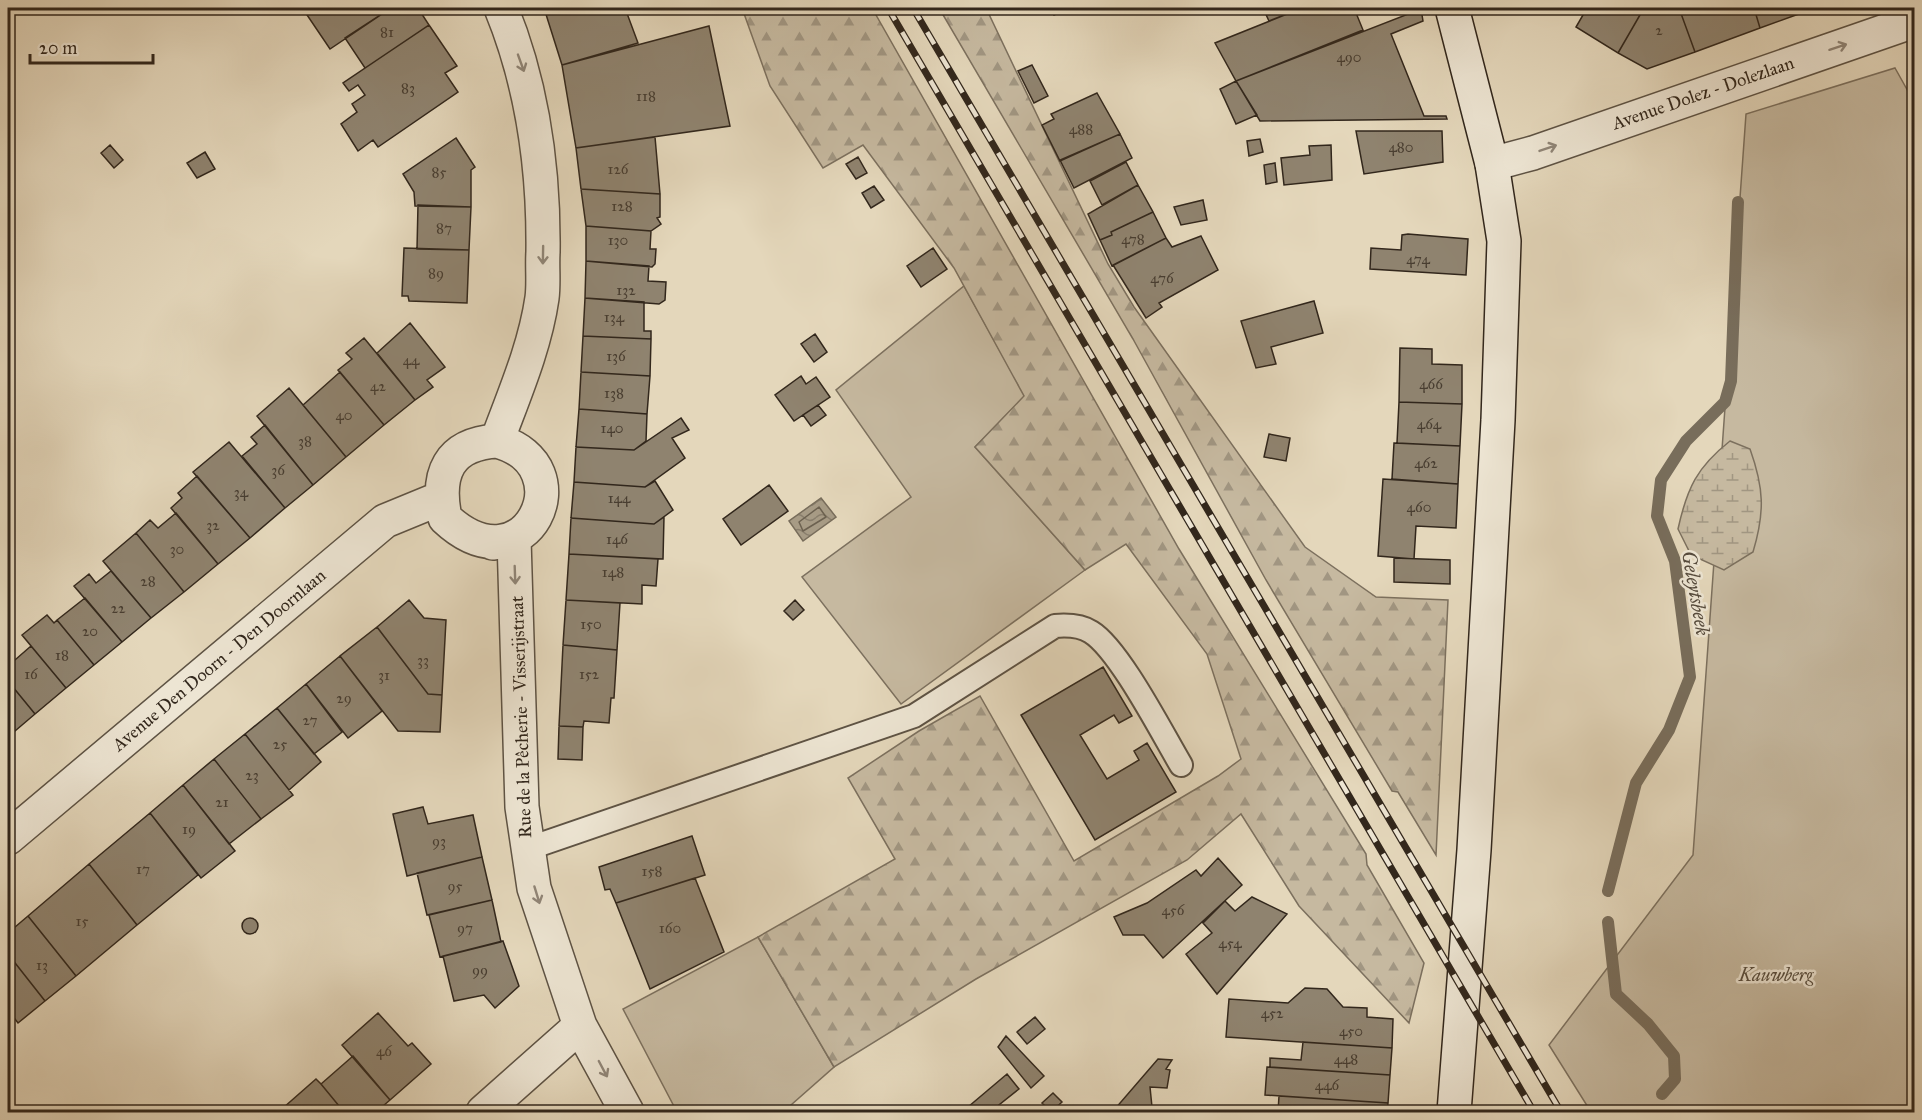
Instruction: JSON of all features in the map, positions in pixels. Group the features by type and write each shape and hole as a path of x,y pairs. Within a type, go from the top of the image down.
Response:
{"street":[{"path":"497,441 525,366 542,298 543,224 538,148 526,79 501,8"},
{"path":"1452,8 1492,164 1504,241 1498,420 1474,850 1454,1113"},
{"name":"Avenue Dolez - Dolezlaan","path":"1492,164 1533,153 1914,21"},
{"path":"441,498 445,472 460,451 479,442 497,441 513,445 527,456 537,469 542,486 541,504 534,520 525,530 510,539 493,543"},
{"name":"Rue de la Pêcherie - Visserijstraat","path":"441,498 445,518 459,531 474,540 493,543 514,539 522,807 534,888 580,1026 627,1113"},
{"name":"Avenue Den Doorn - Den Doornlaan","path":"8,838 385,521 441,498"},
{"path":"483,1113 580,1026"}],"lane":[{"path":"527,849 914,716 1055,626 1070,625 1089,630 1108,645 1181,765"}],"green space":[{"path":"742,8 872,8 1179,549 1366,854 1367,865 1424,963 1409,1023 1299,906 1241,814 1187,860 976,979 834,1067 758,937 895,859 848,778 919,731 980,696 1074,861 1218,776 1241,759 1207,654 1126,544 1085,570 975,447 1024,396 954,268 863,145 823,168 770,86"},
{"path":"939,8 986,8 1108,264 1134,307 1305,547 1376,597 1448,600 1436,855 1398,792 1392,791 1266,580 1133,339"},
{"name":"Kauwberg","path":"1895,68 1914,102 1914,1112 1591,1112 1549,1045 1693,855 1746,114"},
{"path":"964,286 1025,396 975,447 1085,570 901,704 802,577 911,497 836,390"},
{"path":"1730,441 1750,449 1758,476 1761,512 1753,552 1724,570 1691,555 1678,529 1685,502 1695,479 1709,460"},
{"path":"758,937 834,1067 783,1112 677,1112 623,1009"}],"water":[{"path":"821,498 836,517 803,541 789,521"}],"building":[{"path":"312,8 391,8 330,49 305,12"},
{"path":"391,8 418,8 429,25 365,68 345,38"},
{"path":"544,8 625,8 638,43 562,65"},
{"path":"1050,8 1069,8 1054,15"},
{"path":"1263,8 1302,8 1269,21"},
{"path":"1302,8 1354,8 1363,30 1236,81 1215,43"},
{"path":"1587,8 1644,8 1618,53 1576,27"},
{"path":"1644,8 1679,8 1695,52 1647,69 1618,53"},
{"path":"1679,8 1754,8 1760,28 1695,52"},
{"path":"1754,8 1794,8 1796,15 1760,28"},
{"path":"1794,8 1817,8 1796,15"},
{"path":"1421,9 1423,21 1391,34 1424,116 1446,116 1447,119 1260,121 1236,81"},
{"path":"429,25 457,66 445,73 458,92 378,147 373,140 358,151 341,124 357,112 352,104 365,95 358,85 349,91 343,83"},
{"path":"709,26 730,126 576,148 562,65"},
{"path":"1032,65 1048,96 1034,103 1018,71"},
{"path":"1236,81 1257,115 1236,124 1220,89"},
{"path":"1097,93 1120,134 1060,161 1042,125 1054,119 1051,114"},
{"path":"1356,131 1442,131 1443,162 1364,174"},
{"path":"1120,134 1132,158 1074,188 1060,160"},
{"path":"655,137 660,194 581,189 576,148"},
{"path":"456,138 475,167 471,170 471,207 415,206 414,192 403,174"},
{"path":"1260,139 1263,152 1249,156 1247,141"},
{"path":"110,145 123,160 114,168 101,153"},
{"path":"1331,145 1332,180 1284,185 1281,158 1310,155 1309,146"},
{"path":"205,152 215,169 197,178 187,163"},
{"path":"858,157 867,173 856,179 846,164"},
{"path":"1126,162 1138,185 1102,205 1090,181"},
{"path":"1275,163 1277,182 1266,184 1264,165"},
{"path":"1138,185 1153,212 1111,232 1112,235 1100,240 1088,214"},
{"path":"874,186 884,200 871,208 862,193"},
{"path":"581,189 660,194 660,217 657,218 661,224 651,231 586,226"},
{"path":"1203,200 1207,220 1181,225 1174,207"},
{"path":"418,205 471,207 469,250 417,249"},
{"path":"1153,212 1166,238 1112,266 1100,240 1112,235 1111,232"},
{"path":"586,226 651,231 650,249 656,249 655,264 652,267 586,261"},
{"path":"1402,235 1468,239 1466,275 1370,269 1371,248 1401,250"},
{"path":"1201,236 1218,270 1159,303 1162,307 1146,318 1113,265 1166,238 1172,247"},
{"path":"404,248 469,250 467,303 409,301 408,296 402,296"},
{"path":"933,248 947,269 921,287 907,266"},
{"path":"586,261 649,266 648,281 666,282 665,300 659,304 585,298"},
{"path":"585,298 644,302 644,331 651,331 651,339 583,336"},
{"path":"1314,301 1323,333 1271,347 1276,364 1256,368 1241,321"},
{"path":"410,323 445,367 427,380 433,387 415,400 377,353"},
{"path":"815,334 827,352 814,362 801,344"},
{"path":"583,336 651,339 650,376 581,372"},
{"path":"364,338 415,400 384,425 338,370 352,359 346,353"},
{"path":"1400,348 1432,349 1432,364 1462,365 1462,404 1399,402"},
{"path":"340,372 384,425 346,457 303,405"},
{"path":"581,372 650,376 647,414 579,409"},
{"path":"801,376 806,384 816,377 830,397 794,421 775,395"},
{"path":"289,388 346,457 313,485 257,416"},
{"path":"1399,402 1462,404 1460,446 1397,443"},
{"path":"818,405 826,415 811,426 803,415"},
{"path":"579,409 647,414 646,441 634,450 576,447"},
{"path":"681,418 689,430 672,438 685,458 645,487 574,482 576,447 634,450"},
{"path":"265,425 313,485 285,508 242,456 257,444 251,437"},
{"path":"1269,434 1290,438 1286,461 1264,457"},
{"path":"229,442 285,508 250,538 193,472"},
{"path":"1394,443 1460,446 1458,484 1392,479"},
{"path":"197,476 250,538 218,564 171,508 182,498 178,493"},
{"path":"1383,479 1458,484 1456,528 1416,526 1414,559 1378,556"},
{"path":"655,481 673,510 654,524 571,518 574,482 645,487"},
{"path":"769,485 788,511 741,545 723,519"},
{"path":"176,513 218,564 184,592 136,533 150,520 158,528"},
{"path":"664,517 663,559 569,554 571,518 654,524"},
{"path":"136,533 184,592 151,618 103,561"},
{"path":"569,554 658,559 656,586 642,585 642,604 566,600"},
{"path":"1394,558 1450,560 1450,584 1394,582"},
{"path":"111,571 151,618 122,642 74,586 89,574 96,583"},
{"path":"85,598 122,642 94,665 57,620"},
{"path":"409,600 424,618 446,620 442,695 428,694 377,627"},
{"path":"566,600 620,603 617,650 563,645"},
{"path":"795,600 804,610 793,620 784,611"},
{"path":"47,615 54,623 57,620 94,665 66,688 22,635"},
{"path":"377,627 428,694 442,695 440,732 398,731 340,656"},
{"path":"563,645 617,650 614,698 611,698 609,723 584,721 583,727 559,726"},
{"path":"31,646 66,688 35,714 8,681 8,666"},
{"path":"340,656 382,711 348,738 306,684"},
{"path":"1103,667 1132,716 1119,723 1114,715 1080,735 1107,779 1139,760 1134,751 1147,743 1176,792 1095,840 1021,715"},
{"path":"8,681 35,714 8,737"},
{"path":"306,684 342,732 314,754 277,708"},
{"path":"277,708 321,762 289,790 245,734"},
{"path":"559,726 583,727 582,760 558,759"},
{"path":"245,734 293,795 261,819 214,759"},
{"path":"214,759 261,819 229,844 183,785"},
{"path":"183,785 235,851 201,878 150,813"},
{"path":"423,807 428,824 473,815 482,857 407,876 393,814"},
{"path":"150,813 198,875 137,925 89,864"},
{"path":"692,836 705,875 616,903 610,889 605,890 599,867"},
{"path":"482,857 492,900 427,915 417,873"},
{"path":"1218,858 1242,885 1163,958 1144,935 1123,935 1114,917 1147,903 1196,870 1201,876"},
{"path":"89,864 137,925 76,976 28,916"},
{"path":"695,878 724,952 650,989 616,903"},
{"path":"1252,897 1287,914 1217,994 1186,954 1212,933 1203,923 1225,901 1235,911"},
{"path":"492,900 501,942 440,957 429,915"},
{"path":"28,916 76,976 45,1001 8,954 8,933"},
{"path":"250,918 258,926 250,934 242,926"},
{"path":"503,941 519,986 495,1008 484,995 454,1001 443,956"},
{"path":"8,954 45,1001 18,1023 15,1019 8,1024"},
{"path":"1305,988 1327,989 1343,1007 1367,1008 1367,1017 1393,1019 1392,1048 1226,1037 1229,999 1288,1003"},
{"path":"378,1013 408,1046 412,1043 431,1064 390,1100 342,1045"},
{"path":"1035,1017 1045,1029 1027,1044 1017,1032"},
{"path":"1006,1036 1044,1076 1031,1088 998,1047"},
{"path":"1303,1042 1392,1048 1390,1075 1270,1067 1270,1058 1301,1060"},
{"path":"353,1056 390,1100 376,1112 344,1112 321,1084"},
{"path":"1158,1059 1172,1060 1166,1069 1170,1070 1167,1088 1150,1087 1152,1107 1148,1107 1149,1112 1114,1110"},
{"path":"1267,1067 1390,1075 1388,1103 1265,1095"},
{"path":"1007,1074 1019,1089 990,1112 973,1112 968,1107"},
{"path":"316,1079 344,1112 287,1112 283,1108"},
{"path":"1053,1093 1062,1102 1051,1112 1042,1103"},
{"path":"1279,1096 1388,1103 1387,1112 1278,1112"}],"waterway":[{"name":"Geleytsbeek","path":"1608,891 1636,783 1669,730 1690,677 1675,561 1657,516 1661,480 1686,441 1725,402 1731,381 1738,202"},
{"name":"Geleytsbeek","path":"1608,922 1616,994 1648,1024 1674,1056 1675,1079 1662,1094"}],"railway":[{"path":"888,8 1534,1112"},
{"path":"913,8 1561,1112"}]}
